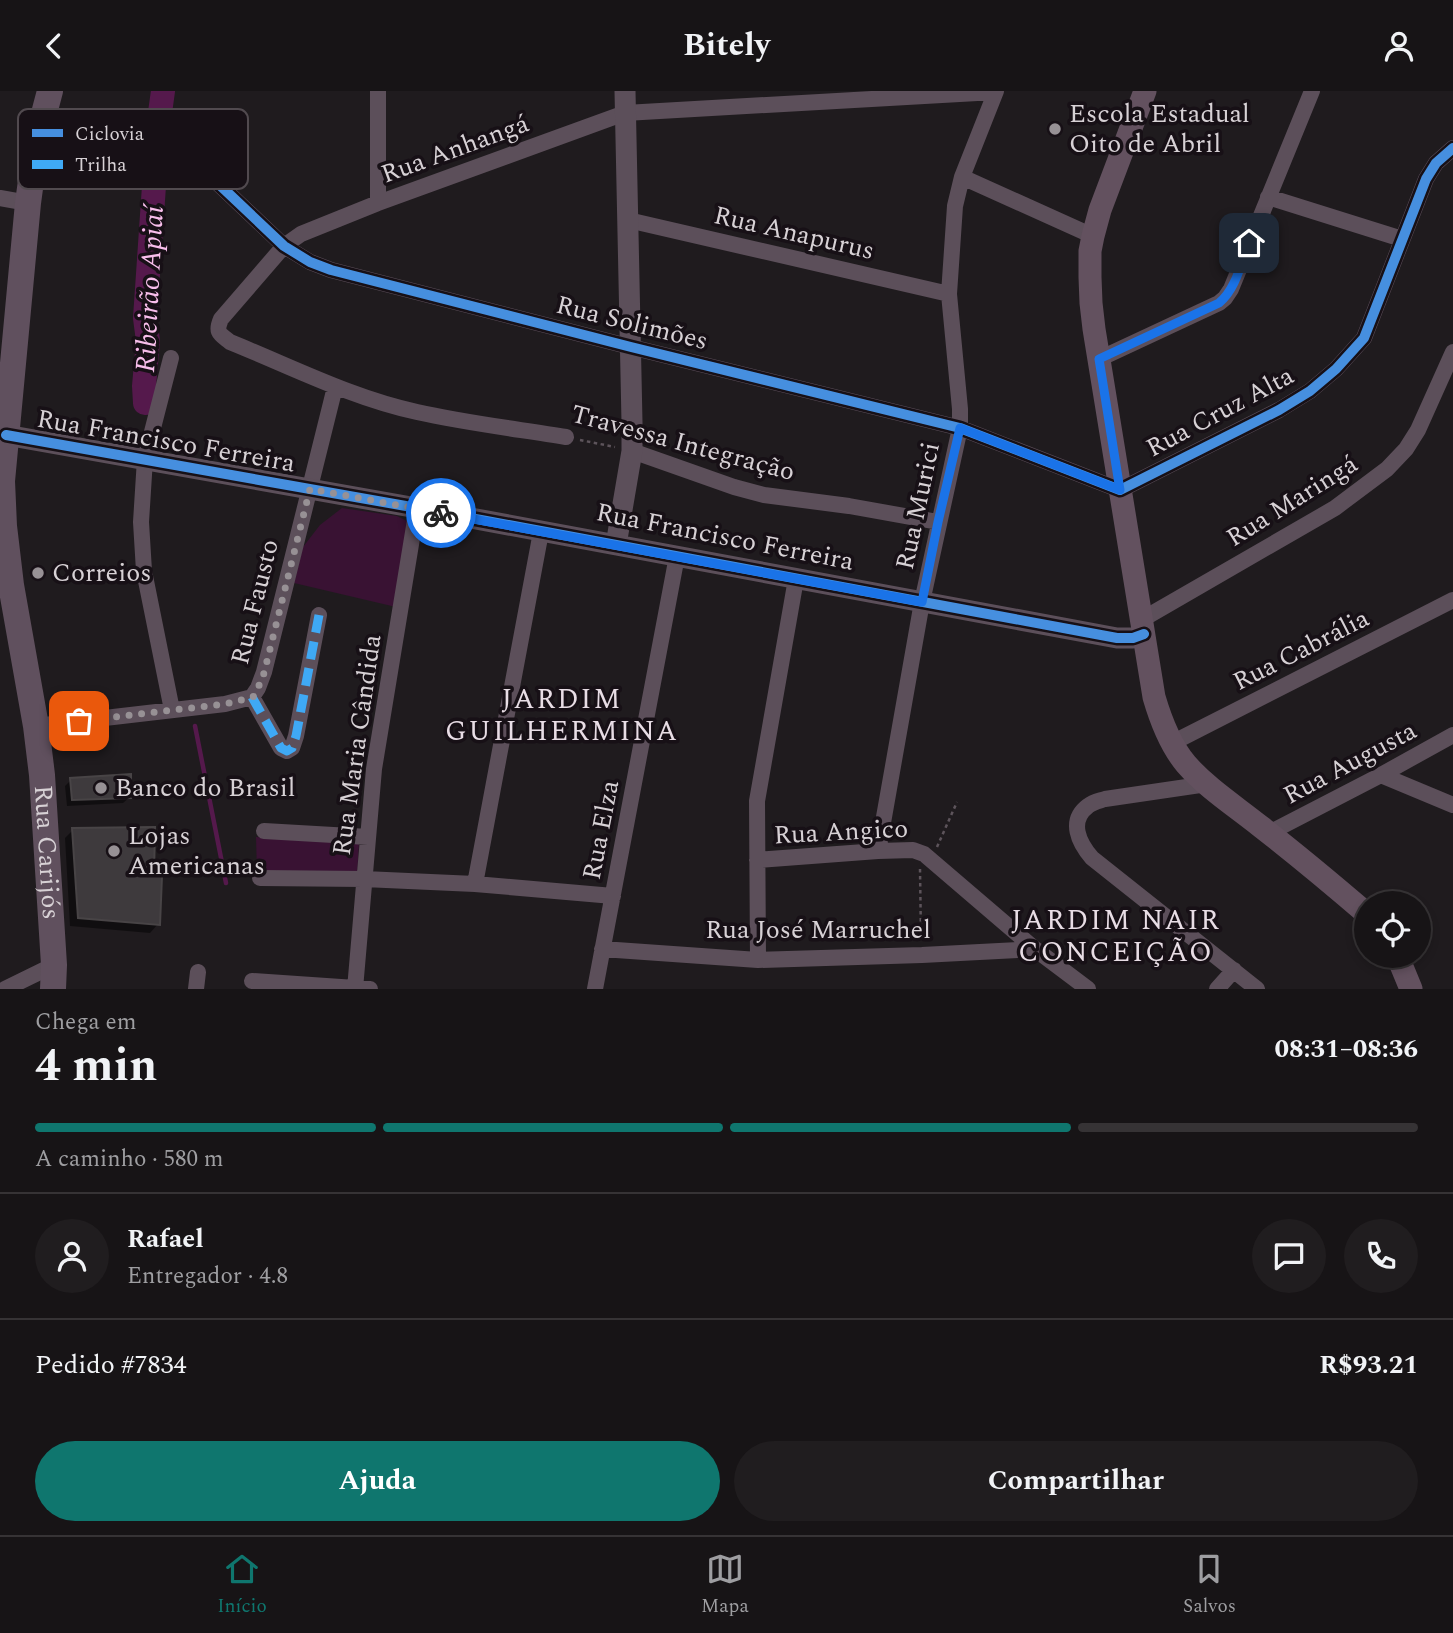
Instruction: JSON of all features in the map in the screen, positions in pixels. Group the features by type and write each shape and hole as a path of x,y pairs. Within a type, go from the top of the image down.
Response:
{"main road":[{"name":"Rua Carijós","path":"45,109 50,91"},
{"path":"1145,91 1100,210 1093,236 1090,251 1091,303 1158,713 1185,763 1207,784 1354,903"},
{"name":"Rua Carijós","path":"30,189 1,481 11,585 42,775 53,977"},
{"path":"1402,968 1411,989"}],"street":[{"path":"378,91 378,203"},
{"path":"616,545 632,451 625,91"},
{"path":"1099,359 1219,303 1225,297 1231,289 1312,91"},
{"name":"Rua Anhangá","path":"221,319 284,246 301,234 378,203 625,113 995,92"},
{"name":"Rua Murici","path":"878,851 922,602 960,428 949,294 955,206 962,177 995,92"},
{"name":"Rua Cruz Alta","path":"1120,490 1279,410 1310,391 1336,369 1364,338 1426,179 1436,163 1453,148"},
{"path":"962,177 1093,236"},
{"name":"Rua Solimões","path":"224,189 284,246 310,262 331,270 960,428 1120,490"},
{"path":"1268,197 1402,239"},
{"path":"0,198 28,203"},
{"name":"Rua Anapurus","path":"628,220 949,294"},
{"name":"Travessa Integração","path":"221,319 217,327 220,334 230,342 335,387 417,412 566,437"},
{"name":"Rua Maringá","path":"1143,627 1335,508 1387,469 1406,449 1418,430 1453,352"},
{"path":"171,358 145,459 141,522 144,571 172,710"},
{"name":"Rua Fausto","path":"36,726 225,704 253,697 264,673 335,387"},
{"name":"Rua Francisco Ferreira","path":"6,435 1117,638 1133,638 1143,627"},
{"name":"Travessa Integração","path":"632,451 764,495 849,506 938,522"},
{"name":"Rua Maria Cândida","path":"360,988 364,879 374,769 416,508"},
{"path":"475,884 541,532"},
{"name":"Rua Elza","path":"595,989 677,556"},
{"path":"758,960 757,801 796,579"},
{"name":"Rua Cabrália","path":"1172,743 1453,600"},
{"path":"253,697 281,748 287,751 292,748 319,615"},
{"name":"Rua Augusta","path":"1269,833 1453,735"},
{"path":"1381,775 1453,805"},
{"path":"1207,784 1105,799 1089,804 1080,814 1078,835 1081,846 1092,858 1257,989"},
{"path":"264,831 368,837"},
{"name":"Rua Angico","path":"757,860 878,851 925,856 1035,949 1088,989"},
{"path":"260,878 475,884 613,896"},
{"name":"Rua José Marruchel","path":"603,949 758,960 1035,949"},
{"path":"1217,989 1234,970"},
{"path":"196,989 198,972"},
{"path":"5,989 53,977"},
{"path":"252,981 360,988"}],"path":[{"path":"922,955 925,856 957,802"}],"shaded area":[{"path":"342,508 397,516 410,525 396,607 294,583 303,547 320,525"},
{"path":"256,837 359,843 357,876 257,873"}],"building":[{"name":"Banco do Brasil","path":"131,774 131,798 72,800 70,778"},
{"path":"155,827 154,876 162,876 160,925 78,918 72,828"}],"waterway":[{"name":"Ribeirão Apiaí","path":"160,109 163,91"},
{"name":"Ribeirão Apiaí","path":"145,403 148,341 145,318 154,189"},
{"path":"195,726 226,883"}],"marked path":[{"path":"252,697 281,748 287,751 292,748 319,615"}],"cycle path":[{"path":"224,189 284,246 310,262 331,270 960,428 1120,490 1279,410 1310,391 1336,369 1364,338 1426,179 1436,163 1453,148"},
{"path":"6,435 1117,638 1133,638 1144,634"}],"way so far":[{"path":"79,721 225,704 253,697 264,673 310,489 441,513"}],"place":[{"name":"Escola Estadual Oito de Abril","path":"1055,129"},
{"name":"Correios","path":"38,573"},
{"name":"Banco do Brasil","path":"101,788"},
{"name":"Lojas Americanas","path":"114,851"}],"district":[{"name":"JARDIM GUILHERMINA","path":"562,715"},
{"name":"JARDIM NAIR CONCEIÇÃO","path":"1116,936"}],"route":[{"path":"441,513 922,602 960,428 1120,490 1099,359 1219,303 1231,289 1249,243"}]}
